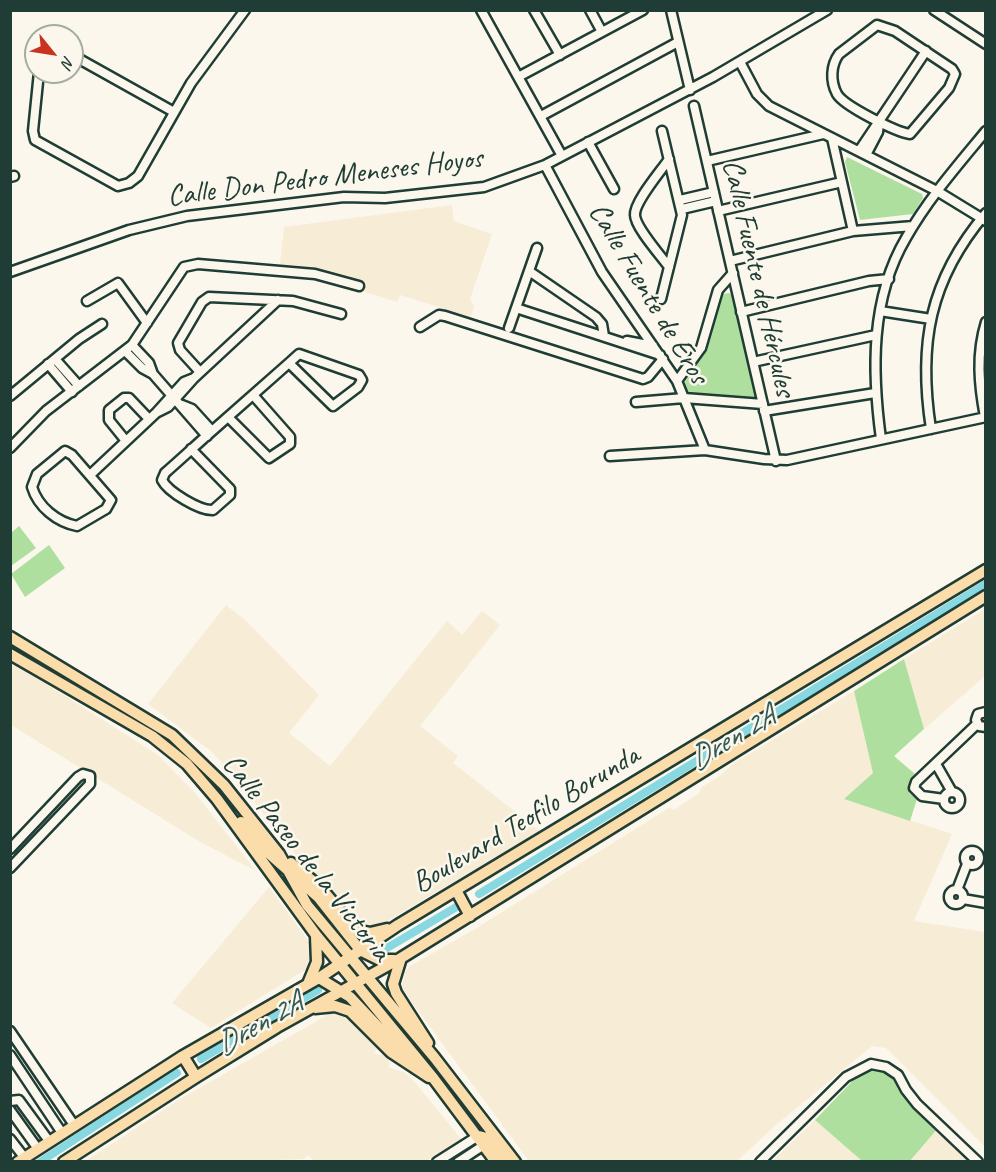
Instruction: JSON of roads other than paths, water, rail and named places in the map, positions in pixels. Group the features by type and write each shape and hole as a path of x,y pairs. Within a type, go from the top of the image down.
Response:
{"main road":[{"name":"Boulevard Teofilo Borunda","path":"21,1160 183,1056 314,981 398,925 986,570"},
{"name":"Boulevard Teofilo Borunda","path":"64,1161 196,1077 470,916 986,596"},
{"name":"Calle Paseo de la Victoria","path":"10,637 172,735 224,785 279,854 307,905 434,1057 515,1161"},
{"name":"Calle Paseo de la Victoria","path":"10,654 163,744 187,764 217,799 316,935 434,1079 496,1161"},
{"path":"85,697 90,696 110,704 117,700"},
{"path":"217,799 318,897 360,950 386,961 400,958 393,984 396,993 424,1034 434,1057"},
{"path":"279,854 320,886 356,930 370,933 398,925"},
{"path":"456,890 470,916"},
{"path":"316,935 317,962 314,981 343,991 396,1046 429,1066 473,1118 486,1123"},
{"path":"311,1009 335,1006 350,1011 391,1052 434,1079"},
{"path":"183,1056 196,1077"},
{"path":"481,1141 487,1138 506,1161"}],"street":[{"path":"38,84 33,131 35,140 118,186 129,183 138,176 174,112 229,28 245,10"},
{"path":"482,10 562,156"},
{"path":"534,10 560,55"},
{"path":"590,10 602,33"},
{"path":"520,76 643,10"},
{"path":"671,10 690,90"},
{"name":"Calle Don Pedro Meneses Hoyos","path":"10,272 129,230 187,216 344,197 385,198 484,187 545,165 690,90 827,10"},
{"path":"934,10 986,44"},
{"path":"881,25 895,31 926,51 954,71 955,77 949,88 910,134 879,121 838,96 832,76 839,54 872,28 881,25"},
{"path":"541,116 678,42"},
{"path":"862,153 878,132 879,121 926,51"},
{"path":"84,62 174,112"},
{"path":"740,62 764,102 984,217 956,256 943,282 931,319 925,360 932,429"},
{"name":"Calle Fuente de Hércules","path":"694,106 776,461"},
{"path":"661,298 681,204 662,131"},
{"path":"881,439 875,393 876,335 889,279 913,226 937,191 986,131"},
{"path":"707,161 823,134"},
{"path":"832,138 853,231"},
{"path":"588,142 614,189"},
{"path":"669,159 640,202 635,214 638,223 669,267"},
{"name":"Calle Fuente de Eros","path":"545,165 602,272 677,381 705,450"},
{"path":"718,211 842,182"},
{"path":"681,204 715,197"},
{"path":"730,261 853,231 913,226"},
{"path":"509,328 537,248"},
{"path":"10,448 30,425 128,348 147,323 176,274 188,265 315,274 358,286"},
{"path":"529,271 596,317 602,324 604,336"},
{"path":"677,381 705,340 718,290 733,273"},
{"path":"741,312 869,281 889,279"},
{"path":"87,301 118,283 147,323"},
{"path":"197,375 180,350 179,339 202,302 217,295 304,302 341,314"},
{"path":"90,475 152,416 177,399 197,375 278,300"},
{"path":"516,308 624,342 653,346"},
{"path":"880,310 931,319"},
{"path":"420,327 439,315 445,316 644,379 648,377 661,357 624,342"},
{"path":"610,456 705,450 776,461 985,417 980,391 979,358 986,322"},
{"path":"10,396 51,361 102,324"},
{"path":"753,362 876,335"},
{"path":"128,348 142,368 153,374 177,399 187,416 209,433"},
{"path":"191,449 230,489 230,495 216,508 202,508 166,487 162,480 165,472 298,354 358,375 362,380 361,384 333,406 289,363"},
{"path":"51,361 75,389"},
{"path":"636,402 684,398 764,407 875,393"},
{"path":"228,417 269,458 290,444 290,437 253,395"},
{"path":"126,441 109,420 109,410 124,398 129,398 152,416"},
{"path":"68,451 90,475 110,497 111,503 106,509 77,526 57,518 40,504 32,482 59,453 68,451"},
{"path":"944,799 922,796 914,788 919,776 981,726 977,716 986,712"},
{"path":"936,764 952,792 959,799 956,806 948,806 944,799"},
{"path":"10,849 81,775 90,776 90,784 10,868"},
{"path":"944,799 946,794 952,792"},
{"path":"59,798 69,806"},
{"path":"982,863 978,855 971,851 966,855 967,864 957,890 961,892 963,899 986,903"},
{"path":"10,1031 74,1125"},
{"path":"10,1055 62,1133"},
{"path":"760,1161 846,1077 871,1064 886,1067 898,1075 917,1104 978,1161"},
{"path":"10,1101 19,1100 49,1141"},
{"path":"10,1110 38,1149"},
{"path":"10,1139 21,1160"},
{"path":"437,1161 481,1141"},
{"path":"459,1161 481,1141"}],"waterway":[{"name":"Dren 2A","path":"479,894 986,584"},
{"name":"Dren 2A","path":"387,948 458,906"},
{"name":"Dren 2A","path":"201,1059 318,990"},
{"name":"Dren 2A","path":"40,1162 177,1073"}]}
